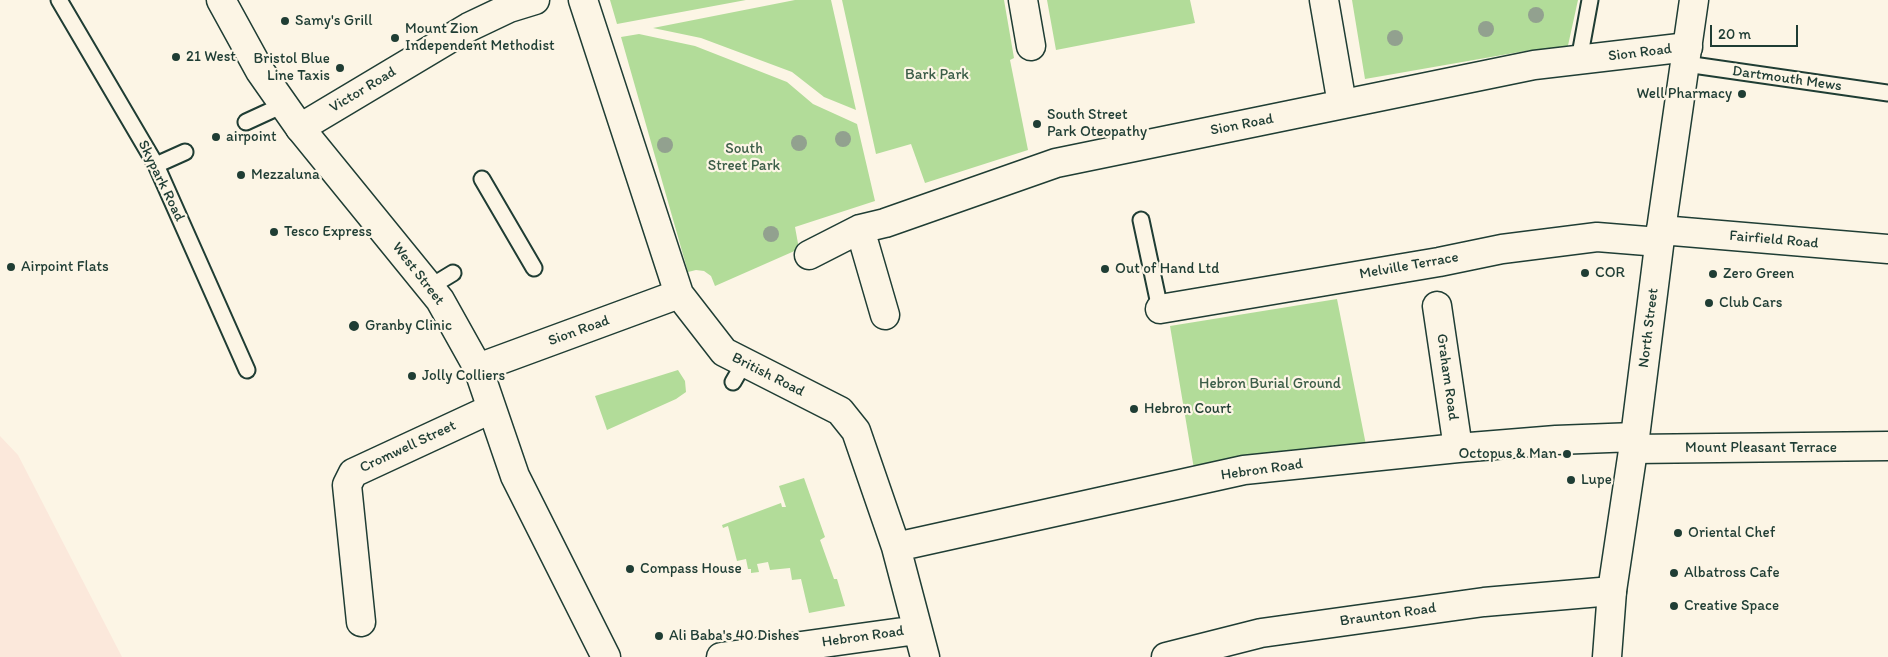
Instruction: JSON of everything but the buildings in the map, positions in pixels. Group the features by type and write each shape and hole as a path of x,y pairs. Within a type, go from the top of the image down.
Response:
{"main road":[{"name":"West Street","path":"221,0 260,71 283,105 440,300 478,368 515,476 606,657"},
{"name":"Victor Road","path":"300,128 469,27 509,8 535,0"},
{"name":"British Road","path":"583,0 679,294 738,372 840,412 856,431 896,547 925,657"},
{"path":"1023,0 1031,46"},
{"path":"1324,0 1342,104"},
{"name":"North Street","path":"1607,657 1612,591 1694,0"},
{"name":"Sion Road","path":"809,255 860,229 885,223 1056,163 1534,65 1579,60 1687,56"},
{"path":"860,229 885,315"},
{"name":"Fairfield Road","path":"1660,236 1888,249"},
{"name":"Melville Terrace","path":"1160,309 1439,262 1502,249 1597,237 1660,236"},
{"name":"Sion Road","path":"478,368 679,294"},
{"name":"Graham Road","path":"1437,306 1458,448"},
{"name":"Cromwell Street","path":"361,622 347,485 353,473 491,409"},
{"name":"Hebron Road","path":"896,547 1244,470 1556,440 1634,443"},
{"name":"Mount Pleasant Terrace","path":"1634,443 1888,446"},
{"name":"Braunton Road","path":"1166,657 1261,633 1484,602 1612,591"},
{"name":"Hebron Road","path":"721,657 917,630"}],"lane":[{"name":"Skypark Road","path":"58,0 156,166 248,370"},
{"path":"1579,60 1590,0"},
{"name":"Dartmouth Mews","path":"1687,56 1888,93"},
{"path":"246,122 283,105"},
{"path":"156,166 186,152"},
{"path":"482,179 507,236 534,268"},
{"path":"1141,220 1160,309"},
{"path":"430,287 453,273"}],"shaded area":[{"path":"0,436 18,455 122,657 0,657"}],"green space":[{"path":"610,0 746,0 617,24"},
{"path":"795,0 831,0 856,110 824,97 792,72 701,38 653,28"},
{"name":"Bark Park","path":"842,0 1004,0 1014,58 1010,60 1028,150 925,183 911,144 876,154"},
{"path":"1047,0 1190,0 1195,23 1056,50"},
{"path":"1352,0 1578,0 1567,50 1531,50 1365,79"},
{"name":"South Street Park","path":"639,34 695,46 787,82 813,104 857,124 875,201 795,227 799,249 715,286 711,276 704,271 688,272 621,37"},
{"name":"Hebron Burial Ground","path":"1337,299 1366,445 1194,469 1170,326"},
{"path":"678,370 685,381 686,392 676,399 607,430 595,396"},
{"path":"804,478 825,537 820,540 834,579 837,579 845,606 809,613 801,579 792,580 790,568 770,570 768,562 757,564 759,572 751,573 746,559 737,561 728,526 723,528 722,525 781,503 782,507 786,507 779,486"}],"place":[{"name":"Samy's Grill","path":"285,21"},
{"name":"Mount Zion Independent Methodist","path":"395,38"},
{"name":"21 West","path":"176,57"},
{"name":"Bristol Blue Line Taxis","path":"340,68"},
{"name":"Well Pharmacy","path":"1742,94"},
{"name":"South Street Park Oteopathy","path":"1037,124"},
{"name":"airpoint","path":"216,137"},
{"name":"Mezzaluna","path":"241,175"},
{"name":"Tesco Express","path":"274,232"},
{"name":"Airpoint Flats","path":"11,267"},
{"name":"Out of Hand Ltd","path":"1105,269"},
{"name":"COR","path":"1585,273"},
{"name":"Zero Green","path":"1713,274"},
{"name":"Club Cars","path":"1709,303"},
{"name":"Granby Clinic","path":"354,326"},
{"name":"Jolly Colliers","path":"412,376"},
{"name":"Hebron Court","path":"1134,409"},
{"name":"Octopus & Man","path":"1567,454"},
{"name":"Lupe","path":"1571,480"},
{"name":"Oriental Chef","path":"1678,533"},
{"name":"Compass House","path":"630,569"},
{"name":"Albatross Cafe","path":"1674,573"},
{"name":"Creative Space","path":"1674,606"},
{"name":"Ali Baba's 40 Dishes","path":"659,636"}]}
